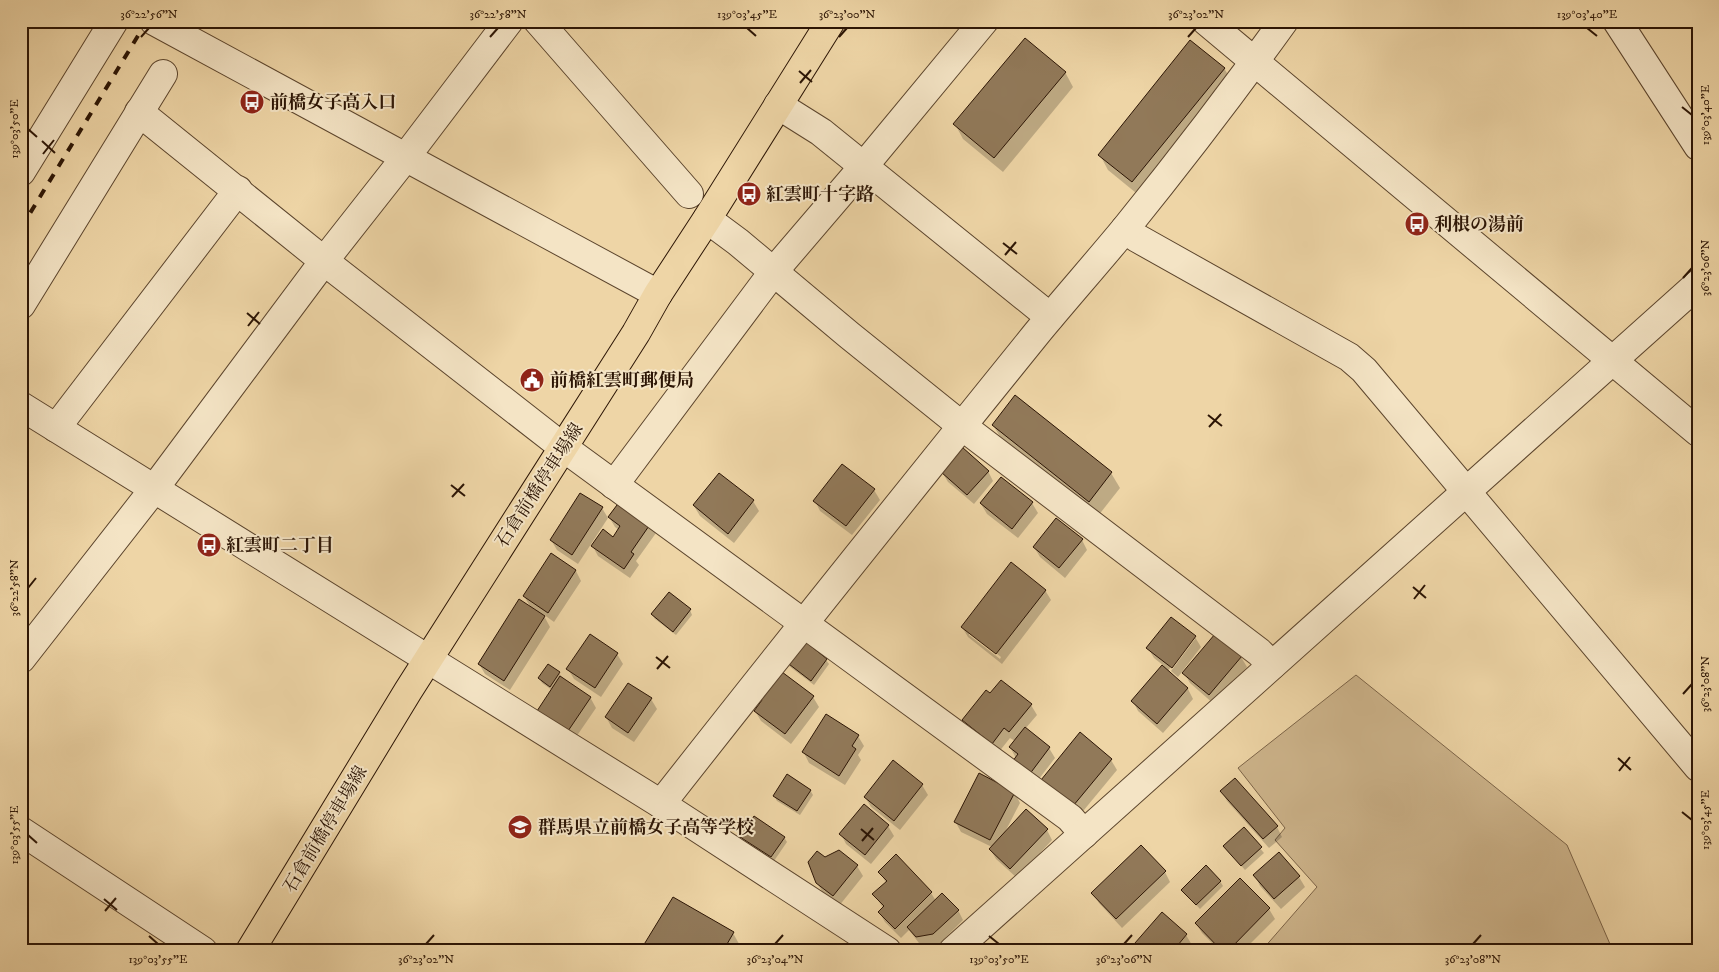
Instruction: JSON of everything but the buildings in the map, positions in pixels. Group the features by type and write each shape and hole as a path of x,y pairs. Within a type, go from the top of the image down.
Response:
{"main road":[{"name":"石倉前橋停車場線","path":"250,951 428,660 564,448 636,333 658,294 707,220 831,21"}],"street":[{"path":"21,172 114,21"},
{"path":"154,21 658,294"},
{"path":"21,659 154,489 324,261 509,21"},
{"path":"538,21 689,194"},
{"path":"614,485 774,272 984,21"},
{"path":"1206,21 1698,432"},
{"path":"660,804 802,624 1050,317 1125,229 1284,21"},
{"path":"1617,21 1698,146"},
{"path":"21,306 163,74"},
{"path":"778,104 805,121 1050,317"},
{"path":"139,112 324,261 564,448 802,624 1070,818 1084,834"},
{"path":"56,428 238,190"},
{"path":"707,220 738,242 849,336 962,426 1259,652 1272,664"},
{"path":"1125,229 1137,238 1349,357 1364,370 1698,768"},
{"path":"953,951 1698,284"},
{"path":"21,406 660,804 887,951"},
{"path":"21,831 203,951"}],"shaded area":[{"path":"1356,675 1567,845 1613,951 1264,951 1263,949 1317,887 1275,840 1285,828 1238,768"}],"railway":[{"path":"21,228 147,21"}],"place":[{"name":"前橋女子高入口","path":"252,102"},
{"name":"紅雲町十字路","path":"749,194"},
{"name":"利根の湯前","path":"1417,224"},
{"name":"前橋紅雲町郵便局","path":"532,380"},
{"name":"紅雲町二丁目","path":"209,545"},
{"name":"群馬県立前橋女子高等学校","path":"520,827"}]}
